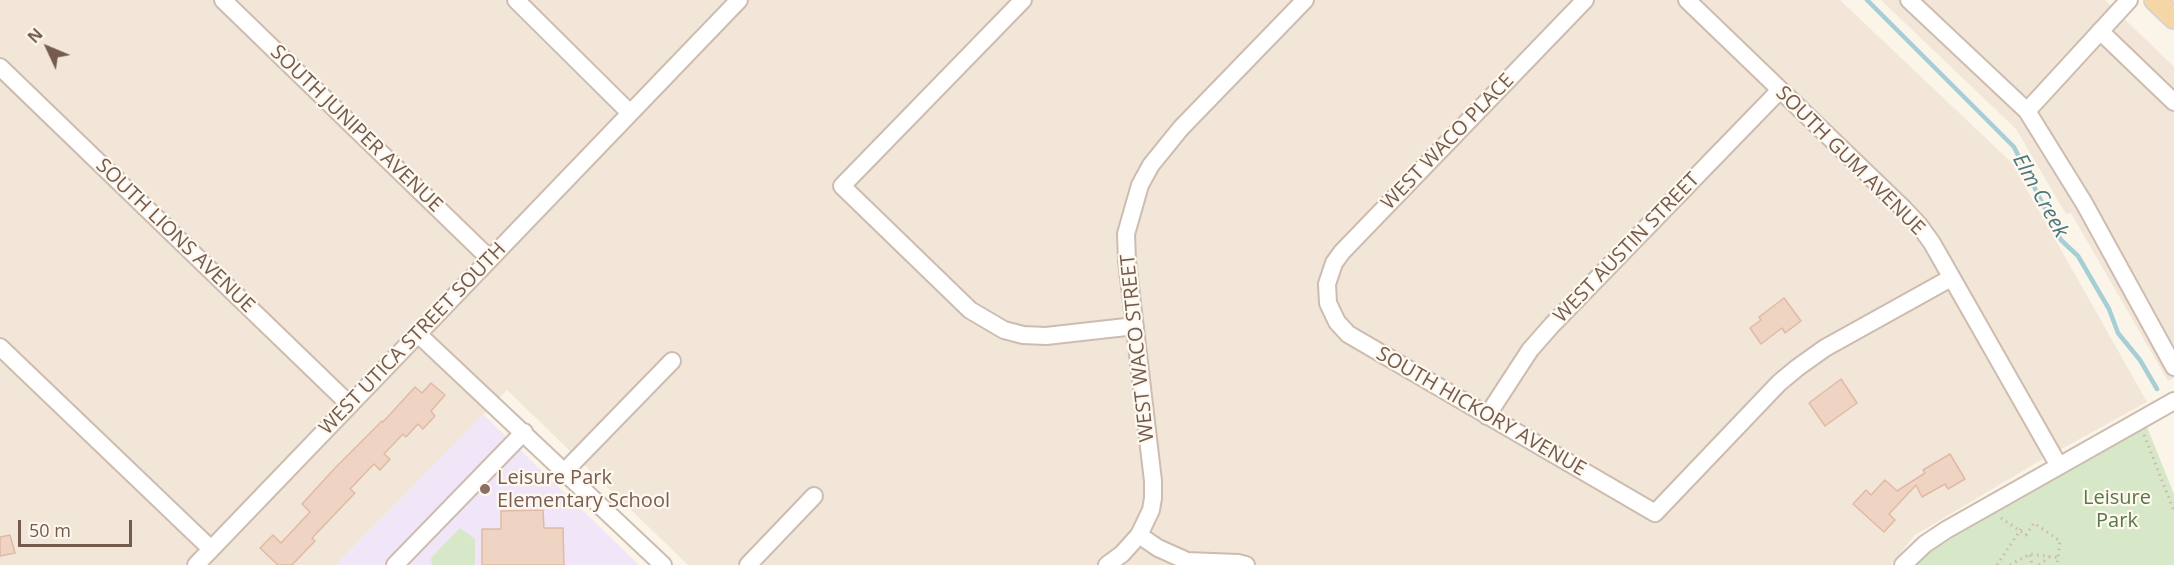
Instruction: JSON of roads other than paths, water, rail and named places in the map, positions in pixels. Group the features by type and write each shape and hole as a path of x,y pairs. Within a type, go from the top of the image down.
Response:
{"main road":[{"path":"2155,0 2174,18"}],"street":[{"name":"SOUTH JUNIPER AVENUE","path":"223,0 490,259"},
{"path":"516,0 630,113"},
{"name":"WEST UTICA STREET SOUTH","path":"195,565 739,0"},
{"name":"WEST WACO STREET","path":"1107,565 1122,554 1139,535 1151,510 1153,481 1126,261 1126,234 1140,185 1151,165 1181,128 1305,0"},
{"name":"WEST WACO PLACE","path":"1327,293 1329,273 1342,252 1585,0"},
{"name":"SOUTH GUM AVENUE","path":"1687,0 1904,209 1932,243 2059,466"},
{"path":"1909,0 2027,111 2084,203 2174,367"},
{"path":"2027,111 2129,0"},
{"path":"1013,3 842,186 970,310 1004,330 1023,335 1046,336 1135,326"},
{"path":"2100,31 2174,102"},
{"name":"SOUTH LIONS AVENUE","path":"0,67 350,405"},
{"name":"WEST AUSTIN STREET","path":"1486,416 1530,350 1552,325 1780,90"},
{"name":"SOUTH HICKORY AVENUE","path":"1327,293 1332,312 1348,334 1655,513 1779,383 1797,368 1825,348 1951,278"},
{"path":"418,334 565,471 656,562"},
{"path":"0,347 211,549"},
{"path":"565,471 672,361"},
{"path":"1903,565 1913,554 1940,534 2174,400"},
{"path":"395,565 524,432"},
{"path":"748,565 814,496"},
{"path":"1139,535 1158,548 1187,561 1246,565"}],"waterway":[{"name":"Elm Creek","path":"1867,0 2014,147 2061,240 2078,256 2109,309 2118,333 2140,360 2157,389"}],"place":[{"name":"Leisure Park Elementary School","path":"485,489"}],"park label":[{"name":"Leisure Park","path":"2117,510"}]}
